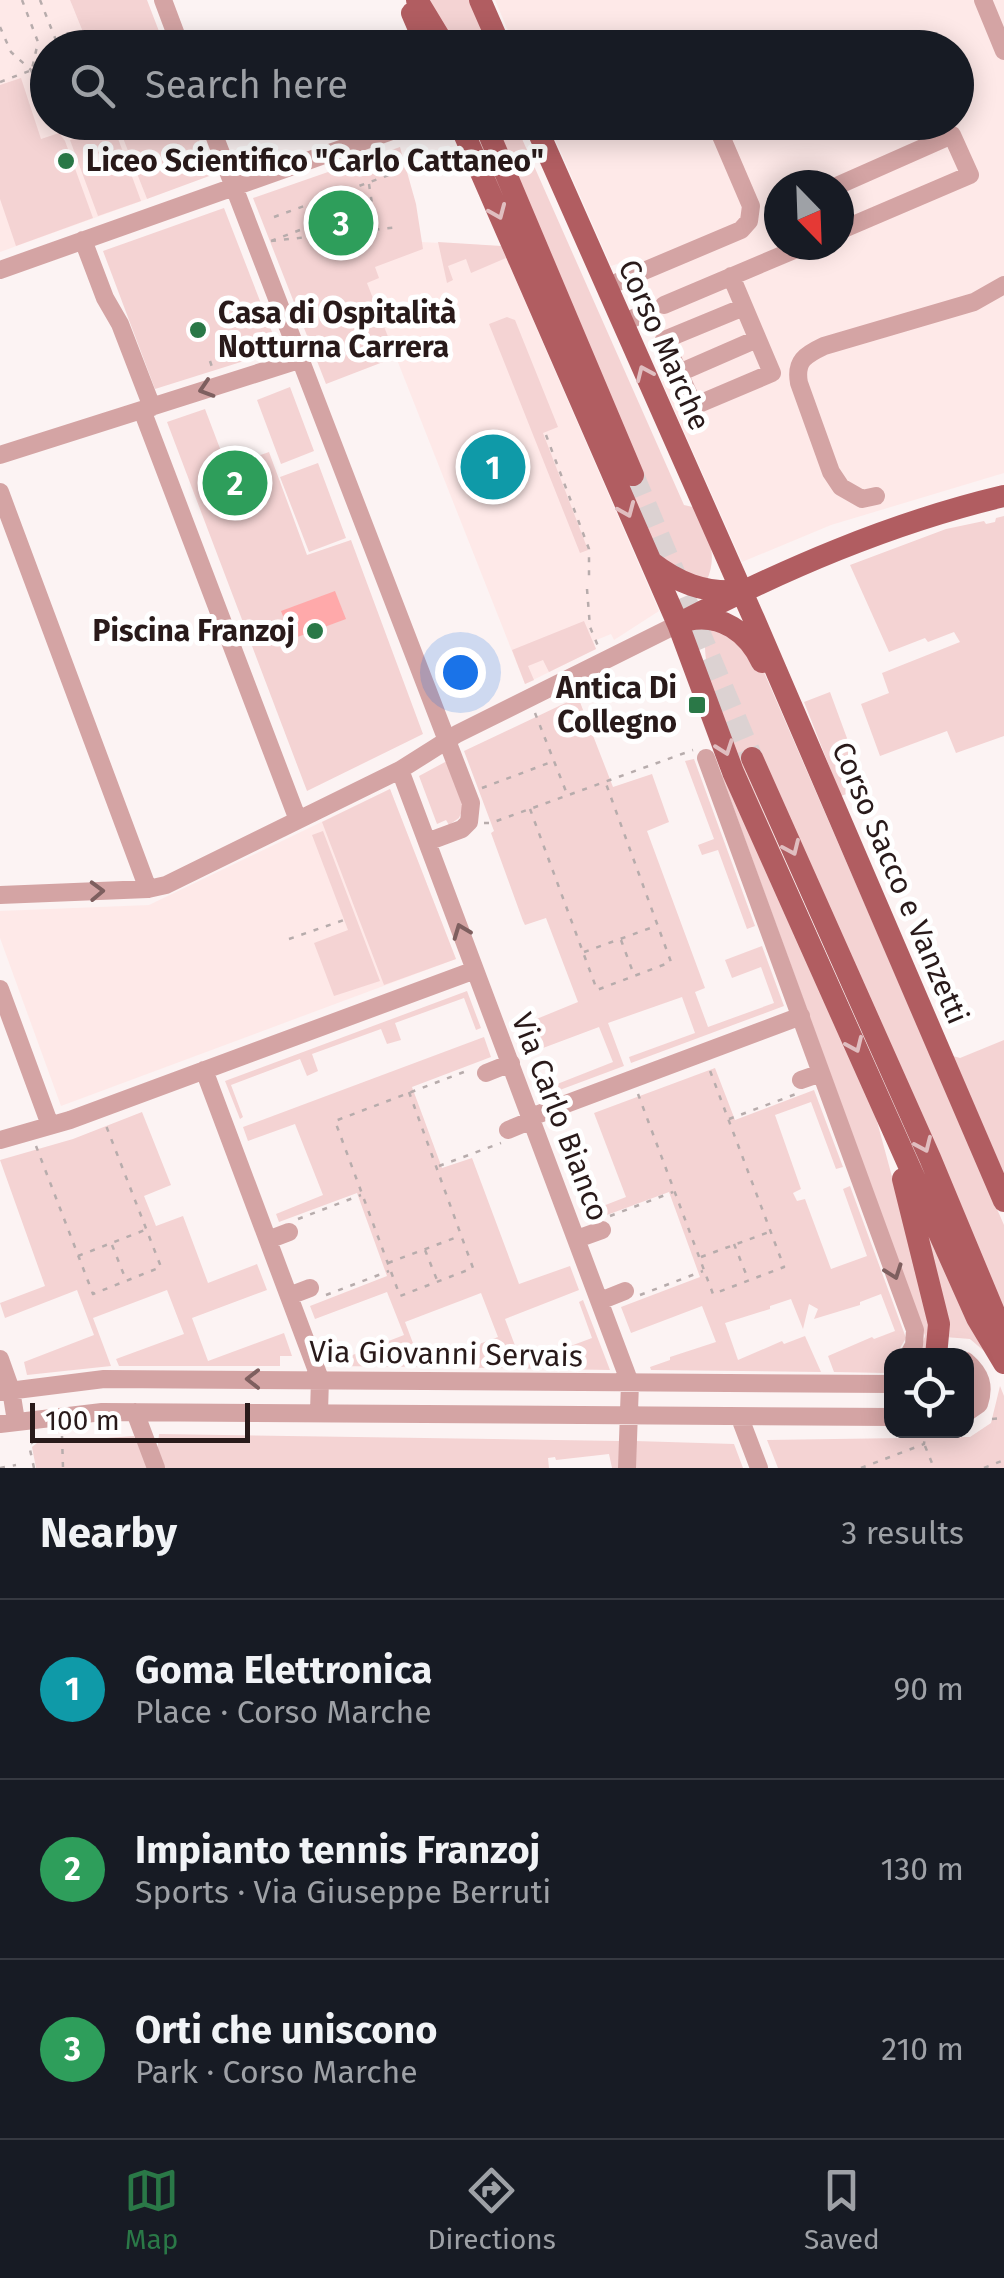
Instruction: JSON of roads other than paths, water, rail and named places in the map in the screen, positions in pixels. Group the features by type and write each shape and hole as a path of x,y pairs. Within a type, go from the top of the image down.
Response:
{"main road":[{"path":"408,0 420,30"},
{"path":"418,0 436,30"},
{"path":"480,0 493,30"},
{"path":"467,140 648,560 681,622 733,772 977,1318 1004,1363"},
{"path":"492,140 633,476"},
{"name":"Corso Marche","path":"542,140 740,590"},
{"path":"681,622 740,590 902,525 1004,496"},
{"path":"648,560 667,575 696,588 740,590"},
{"name":"Corso Sacco e Vanzetti","path":"740,590 1004,1201"},
{"path":"681,622 708,617 734,628 749,640 766,672 788,696"},
{"path":"752,758 937,1174 1004,1336"},
{"path":"892,1127 939,1324 937,1348"}],"street":[{"path":"163,0 174,30"},
{"path":"983,0 1004,50"},
{"path":"216,140 467,794 472,814 469,822 462,829 427,842"},
{"path":"0,270 366,140"},
{"path":"606,287 741,230 749,221 751,206 723,140"},
{"path":"854,178 941,140"},
{"path":"854,224 970,174 954,140"},
{"path":"84,240 104,298 120,324 298,820"},
{"path":"622,323 770,260"},
{"path":"731,276 772,373 694,406 664,340 744,307"},
{"path":"876,496 862,499 841,487 798,384 796,369 804,356 824,346 974,302 1004,286"},
{"path":"678,372 757,339"},
{"path":"0,455 299,360"},
{"path":"0,492 148,889"},
{"path":"0,894 148,889 166,884 400,770 446,742 681,622"},
{"path":"706,758 915,1330 912,1348"},
{"name":"Via Carlo Bianco","path":"400,770 630,1383 629,1414"},
{"path":"0,1140 99,1109 476,970"},
{"path":"0,989 50,1125"},
{"path":"505,1136 531,1119 801,1016"},
{"path":"480,1070 510,1063"},
{"path":"204,1070 320,1380 319,1412"},
{"path":"801,1080 823,1078"},
{"path":"577,1239 604,1223"},
{"path":"268,1240 293,1226"},
{"path":"289,1296 318,1292"},
{"path":"600,1302 631,1294"},
{"path":"0,1359 8,1422"},
{"path":"974,1371 981,1378 982,1387 979,1404 974,1407"},
{"name":"Via Giovanni Servais","path":"6,1390 104,1379 884,1383"},
{"name":"Via Giovanni Servais","path":"862,1417 884,1407"},
{"path":"135,1412 156,1468"},
{"name":"Via Giovanni Servais","path":"8,1422 135,1412 884,1417"},
{"path":"627,1468 629,1414"},
{"path":"740,1418 759,1468"}],"tunnel":[{"path":"633,475 752,758"}],"place":[{"name":"Liceo Scientifico \"Carlo Cattaneo\"","path":"66,161"},
{"name":"Orti che uniscono","path":"341,223"},
{"name":"Casa di Ospitalità Notturna Carrera","path":"198,330"},
{"name":"Goma Elettronica","path":"493,467"},
{"name":"Impianto tennis Franzoj","path":"235,483"},
{"name":"Piscina Franzoj","path":"315,631"},
{"name":"Antica Di Collegno","path":"697,705"}]}
